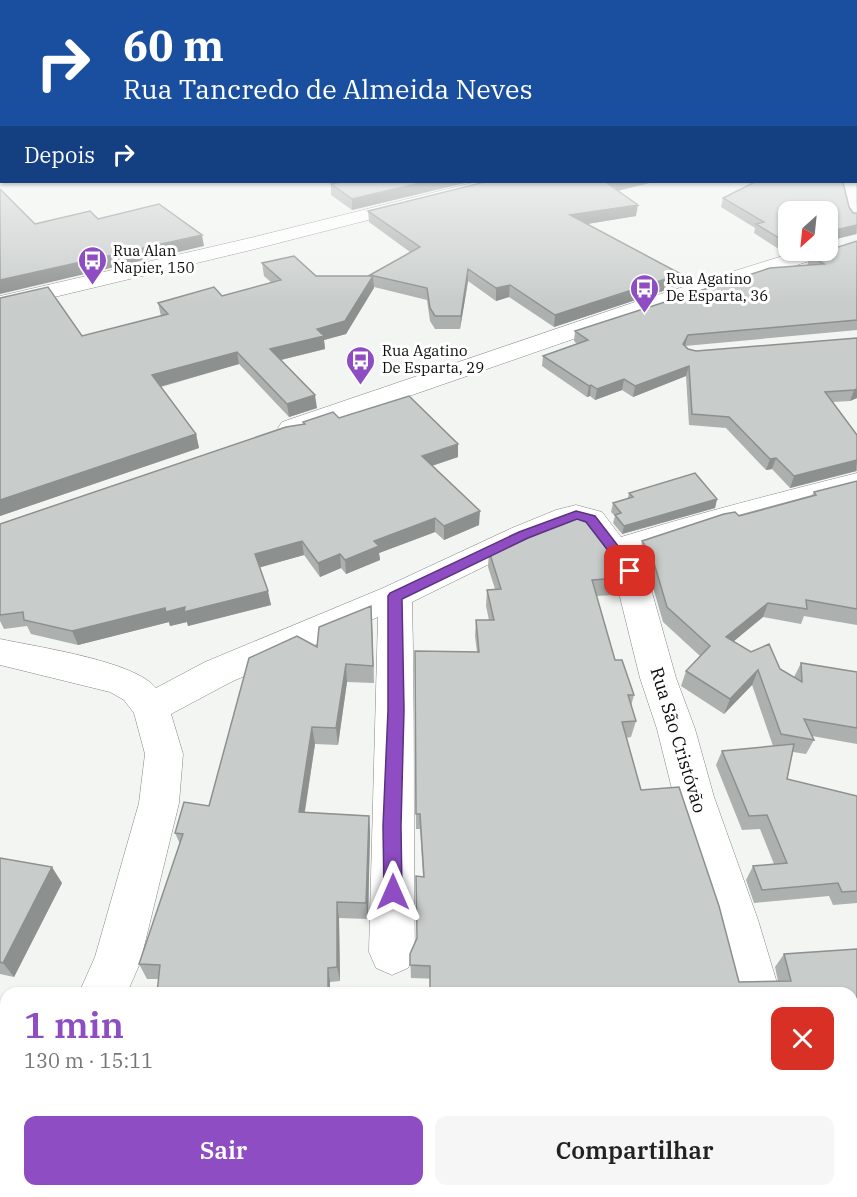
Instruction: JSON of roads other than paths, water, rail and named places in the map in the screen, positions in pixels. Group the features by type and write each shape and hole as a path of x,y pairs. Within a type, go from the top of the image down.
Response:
{"street":[{"path":"0,303 250,244 460,191"},
{"path":"850,191 857,216"},
{"path":"271,435 643,307 786,261"},
{"path":"616,550 711,519 830,491 857,482"},
{"name":"Rua São Cristóvão","path":"395,596 567,517 576,515 591,519 630,571 658,678 676,729 694,797 736,920 754,987"},
{"path":"151,708 218,672 395,596 396,710 392,826 392,952"},
{"path":"0,652 120,680 137,690 151,708 164,754 159,803 117,963 106,987"}],"place":[{"name":"Rua Alan Napier, 150","path":"92,286"},
{"name":"Rua Agatino De Esparta, 36","path":"645,314"},
{"name":"Rua Agatino De Esparta, 29","path":"361,386"}]}
